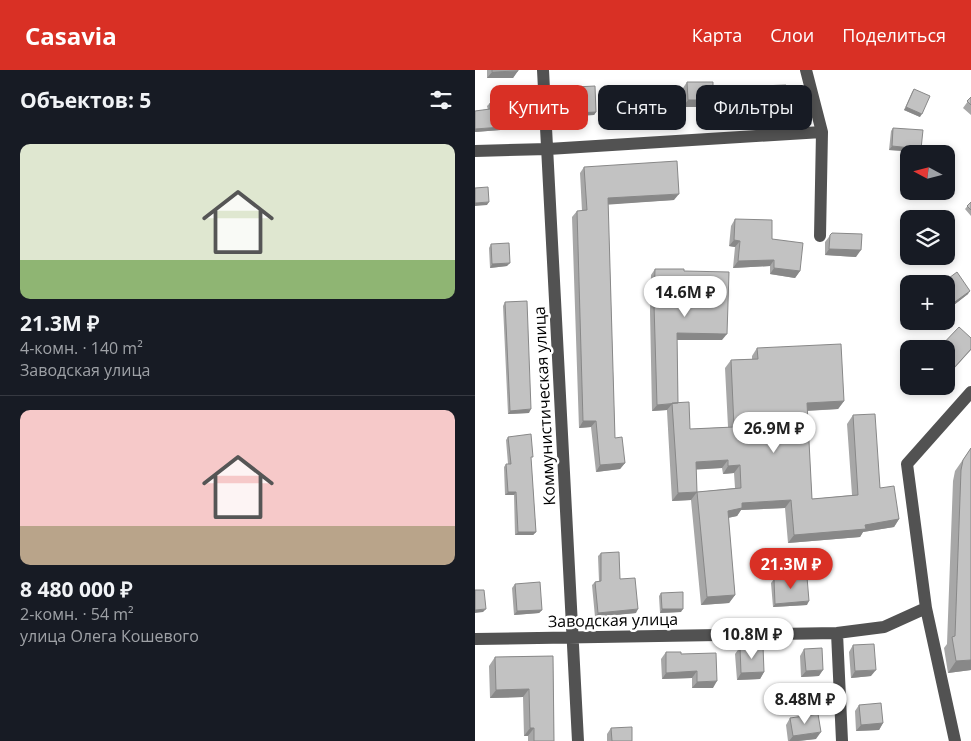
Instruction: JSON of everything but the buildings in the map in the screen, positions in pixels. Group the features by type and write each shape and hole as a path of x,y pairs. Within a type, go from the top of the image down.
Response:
{"street":[{"name":"Коммунистическая улица","path":"543,70 578,741"},
{"path":"805,70 822,132 820,236"},
{"path":"475,151 548,149 822,132"},
{"path":"955,741 926,608 907,464 971,392"},
{"name":"Заводская улица","path":"475,639 837,632 884,627 926,608"},
{"path":"837,632 842,741"}]}
